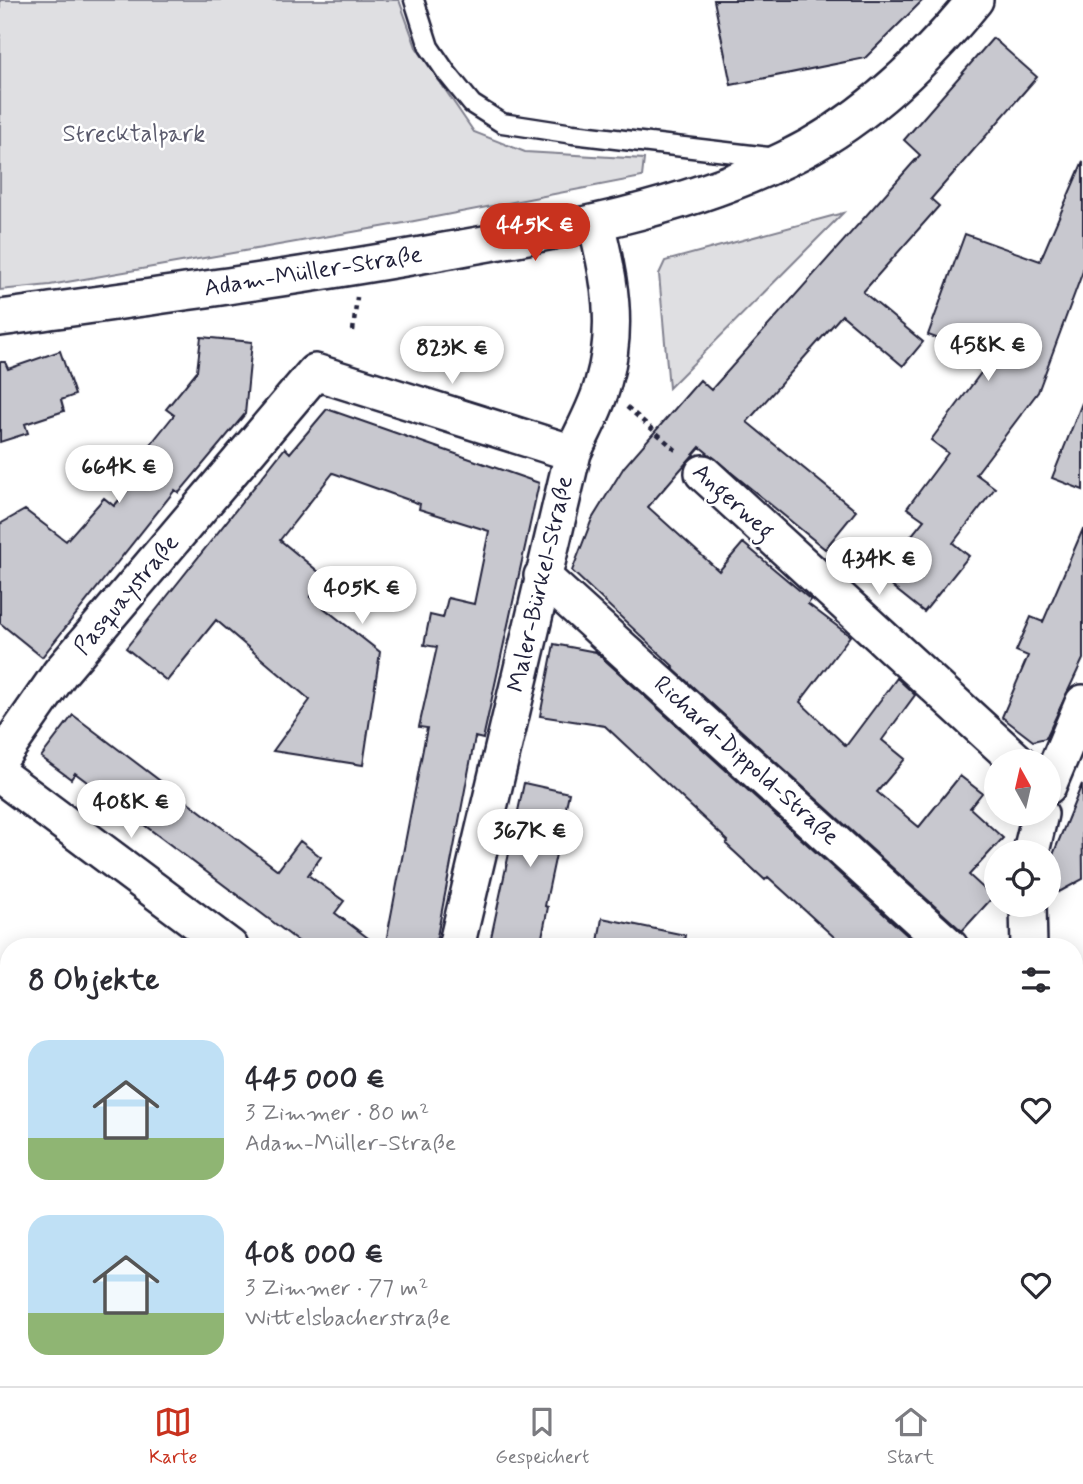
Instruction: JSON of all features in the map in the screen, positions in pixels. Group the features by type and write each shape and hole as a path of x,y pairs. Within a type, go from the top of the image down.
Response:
{"street":[{"name":"Adam-Müller-Straße","path":"0,318 348,268 596,224 711,190 787,159 846,125 889,91 944,38 975,0"},
{"name":"Maler-Bürkel-Straße","path":"458,938 573,453 603,385 612,339 613,303 596,224"},
{"name":"Pasquaystraße","path":"0,759 60,673 315,372 573,453"},
{"name":"Angerweg","path":"703,473 1004,749"},
{"name":"Richard-Dippold-Straße","path":"542,576 940,938"},
{"path":"1061,755 1083,703"},
{"path":"0,775 218,938"},
{"path":"1028,917 1029,938"}],"lane":[{"path":"414,0 429,47 446,72 472,104 502,123 573,135 787,159"}],"path":[{"name":"Angerweg","path":"603,385 703,473"}],"green space":[{"name":"Strecktalpark","path":"0,0 399,0 416,47 474,132 525,152 644,159 642,177 404,223 50,285 0,290"},
{"path":"843,213 669,388 659,274 665,261"}],"building":[{"path":"714,0 923,0 865,58 731,85"},
{"path":"993,38 1037,77 931,199 939,206 863,292 923,342 903,366 842,315 747,422 856,511 825,549 700,447 648,507 719,571 743,543 811,600 808,604 850,636 800,702 846,746 897,678 915,695 882,740 905,759 877,792 919,827 960,776 982,793 970,808 984,821 984,826 990,826 1003,838 984,840 984,859 969,875 984,889 984,907 962,931 671,667 674,667 572,571 592,519 624,467 700,380 711,390 920,155 904,140"},
{"path":"1083,161 1083,271 1038,392 976,474 995,488 953,543 969,556 924,612 879,576 924,520 907,508 948,453 931,440 992,358 928,335 965,234 1040,261"},
{"path":"201,337 252,342 245,414 179,493 175,490 42,657 0,623 0,524 25,510 66,541 104,498 114,506 147,467 138,460 174,415 166,409 197,371"},
{"path":"60,351 75,395 61,400 64,411 25,424 28,433 0,442 0,362 5,362 8,369"},
{"path":"1083,403 1083,490 1052,478"},
{"path":"327,409 539,483 483,739 475,737 437,938 387,938 427,728 419,727 437,647 424,645 430,615 443,618 448,598 474,604 489,531 419,509 420,504 333,473 280,540 326,578 310,597 380,652 363,765 273,751 310,700 216,620 167,681 126,648 285,448 290,453"},
{"path":"1083,529 1083,659 1046,738 1033,741 1002,717 1028,656 1016,651 1031,617 1043,622"},
{"path":"554,644 596,652 910,938 835,938 768,877 765,880 726,844 728,841 605,726 540,716"},
{"path":"73,715 278,870 300,841 321,857 308,875 344,901 335,913 368,938 294,938 75,773 71,779 41,757"},
{"path":"524,783 569,793 545,906 548,907 542,938 491,938"},
{"path":"1082,784 1083,879 1061,891 1059,840"},
{"path":"602,918 685,935 684,938 599,938"}]}
